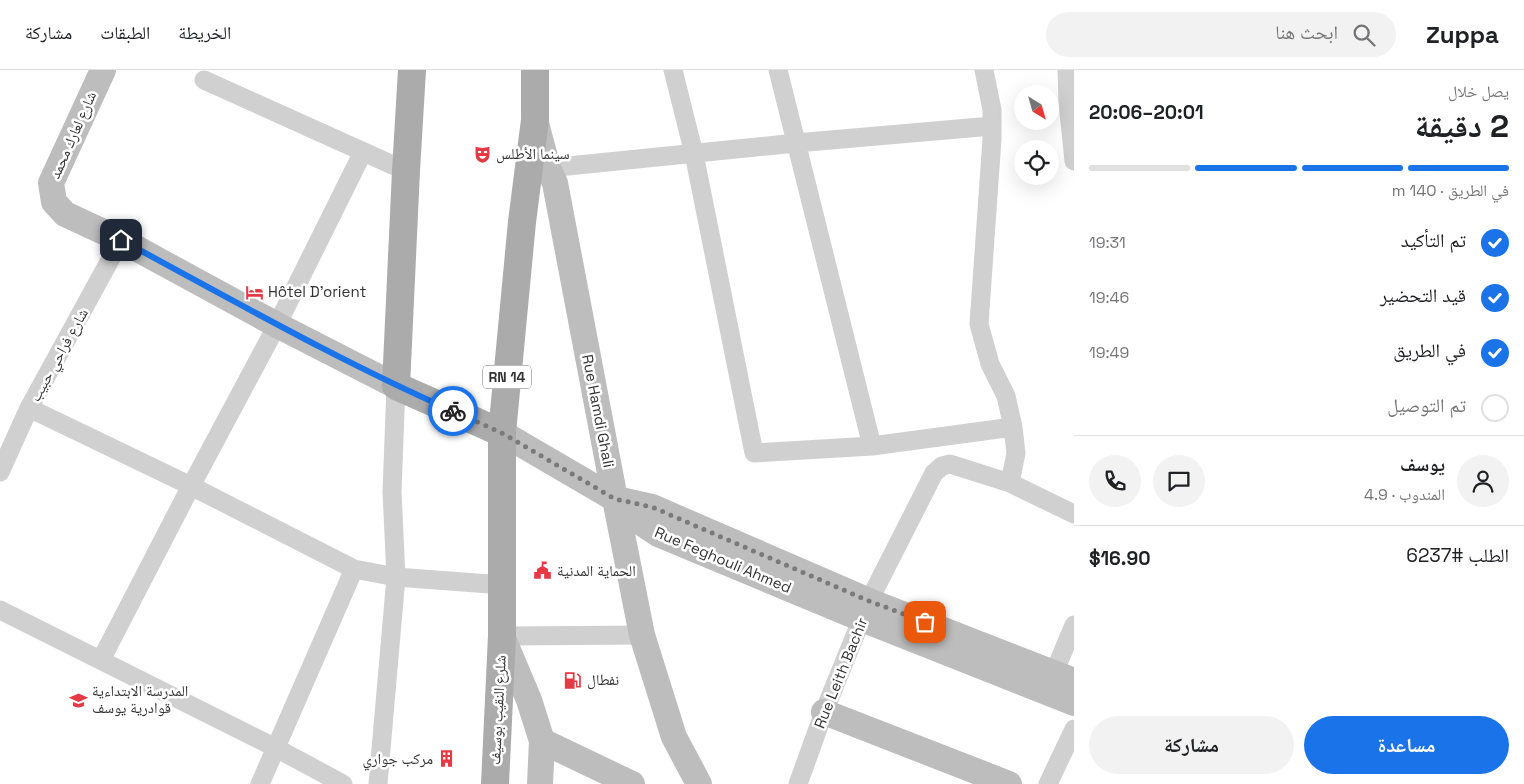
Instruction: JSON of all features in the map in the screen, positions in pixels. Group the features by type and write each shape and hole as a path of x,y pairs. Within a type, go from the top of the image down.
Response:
{"main road":[{"path":"412,70 396,386 502,433"},
{"name":"RN 14","path":"502,636 502,433 522,222 535,120 535,70"},
{"name":"شلرع النقيب بوسيف","path":"495,784 502,636"}],"street":[{"name":"شارع لعارك محمد","path":"103,70 51,183 54,202 64,214 121,240 277,325 396,386"},
{"path":"673,70 694,154 754,453 872,446 1014,427"},
{"path":"778,70 872,446"},
{"path":"984,70 992,110 992,139 980,324 990,364 1006,396 1014,427 1016,453 1010,483"},
{"path":"1070,76 1068,103 1074,161"},
{"path":"204,80 406,172"},
{"name":"Rue Hamdi Ghali","path":"535,120 548,168 555,183 642,635 674,737 699,784"},
{"path":"548,168 796,143 992,126"},
{"path":"101,660 277,325 363,152"},
{"name":"شارع فراحي حبيب","path":"0,472 30,408 121,240"},
{"path":"378,784 396,578 392,492 396,386"},
{"path":"30,408 191,486 354,569 396,578 503,585"},
{"name":"Rue Feghouli Ahmed","path":"502,433 615,499 638,520 658,534 866,610 1064,677"},
{"name":"Rue Leith Bachir","path":"798,784 824,712 866,610 934,473 942,466 950,464 1010,483 1074,514"},
{"path":"260,784 354,569"},
{"path":"0,610 276,748 342,784"},
{"name":"Rue Feghouli Ahmed","path":"866,610 1074,703"},
{"path":"1064,677 1074,625"},
{"path":"540,784 542,741 529,700 502,636 642,635"},
{"path":"824,712 1008,784"},
{"path":"1048,784 1074,729"},
{"path":"542,741 632,784"}],"way so far":[{"path":"453,411 502,433 615,499 652,507 869,601 925,622"}],"place":[{"name":"سينما الأطلس","path":"482,154"},
{"name":"Hôtel D'orient","path":"254,292"},
{"name":"الحماية المدنية","path":"543,571"},
{"name":"نفطال","path":"573,680"},
{"name":"المدرسة الابتداءية قوادرية يوسف","path":"78,700"},
{"name":"مركب جواري","path":"447,759"}],"route":[{"path":"121,240 379,378 453,411"}]}
